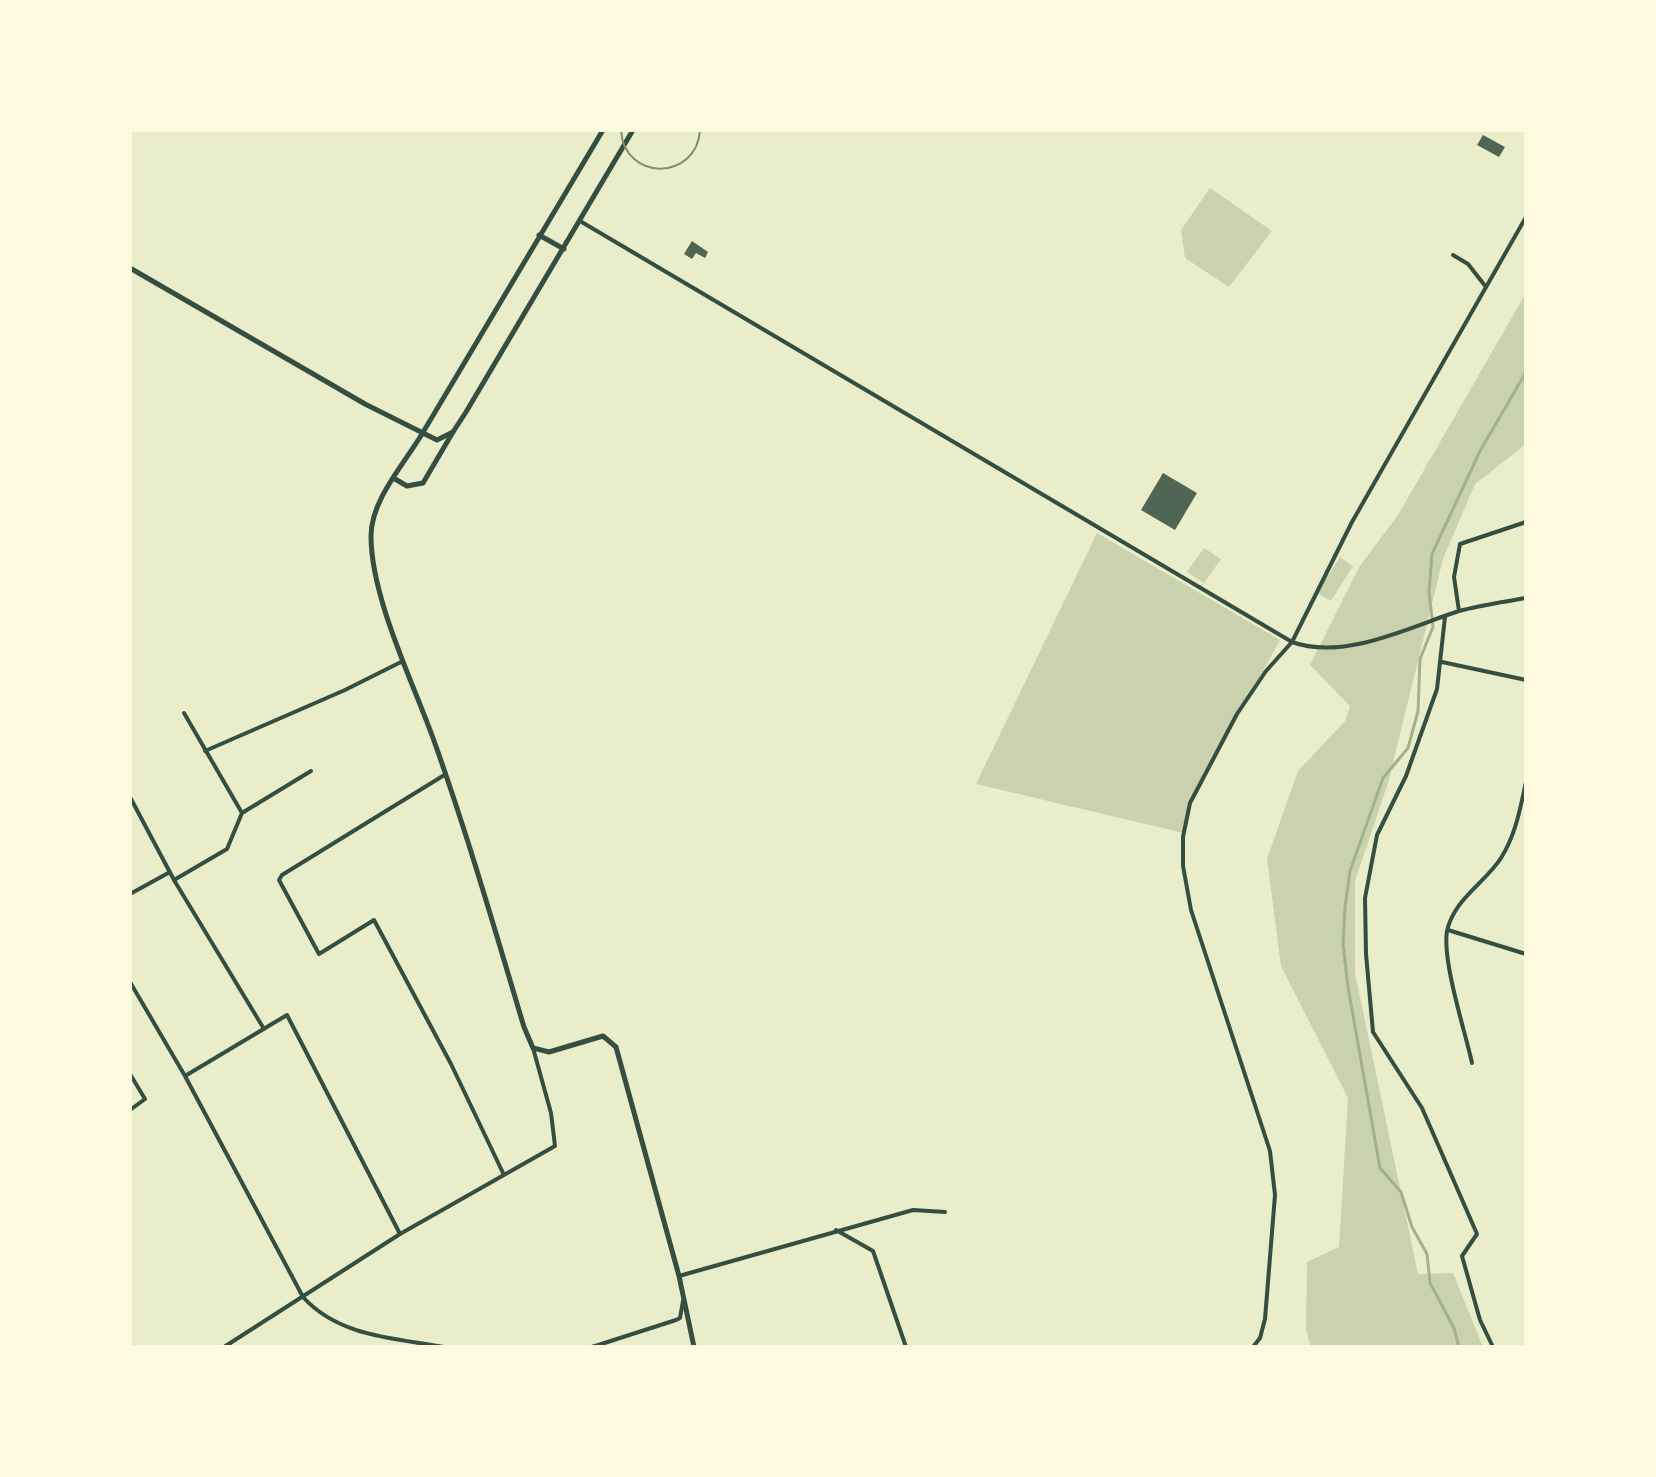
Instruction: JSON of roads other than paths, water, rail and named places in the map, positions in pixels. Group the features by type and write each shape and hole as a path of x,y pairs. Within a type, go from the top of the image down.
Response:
{"street":[{"path":"224,1347 400,1234 555,1146 551,1113 533,1048 446,774 403,661 377,574 371,538 376,507 603,130"},
{"path":"395,479 407,486 423,483 633,130"},
{"path":"1253,1347 1260,1338 1265,1319 1274,1176 1270,1151 1191,910 1183,866 1183,837 1190,803 1237,714 1266,671 1292,642 1352,522 1526,217"},
{"path":"580,221 1292,642 1311,649 1340,647 1459,611 1526,598"},
{"path":"539,235 564,249"},
{"path":"1453,255 1468,264 1486,287"},
{"path":"130,268 422,434 437,440 453,432"},
{"path":"1459,611 1454,577 1460,544 1526,522"},
{"path":"1442,618 1442,662 1437,689 1406,776 1377,835 1365,898 1366,954 1373,1032 1422,1108 1477,1234 1462,1256 1480,1320 1493,1347"},
{"path":"205,751 345,690 403,661"},
{"path":"1442,662 1526,680"},
{"path":"184,713 242,813"},
{"path":"174,880 227,849 242,813 311,771"},
{"path":"446,774 279,878 319,954 374,920 451,1064 504,1175"},
{"path":"1472,1063 1446,950 1448,930 1458,906 1500,861 1514,834 1526,782"},
{"path":"130,797 174,880 264,1029"},
{"path":"130,894 170,872"},
{"path":"1448,930 1526,954"},
{"path":"130,982 185,1076 303,1297 330,1320 358,1332 444,1347"},
{"path":"185,1076 287,1015 400,1234"},
{"path":"533,1048 549,1052 603,1036 616,1047 679,1276 694,1347"},
{"path":"130,1074 145,1099 130,1110"},
{"path":"679,1276 913,1210 945,1212"},
{"path":"836,1230 873,1251 906,1347"},
{"path":"592,1347 680,1318 683,1297"}],"waterway":[{"path":"1459,1347 1454,1328 1430,1283 1427,1254 1412,1227 1401,1192 1380,1168 1348,987 1343,944 1345,907 1350,871 1383,778 1408,748 1418,711 1420,659 1433,627 1429,592 1432,554 1480,451 1526,372"}],"tram line":[{"path":"621,130 625,147 634,159 660,169 687,159 696,147 700,130"}]}
